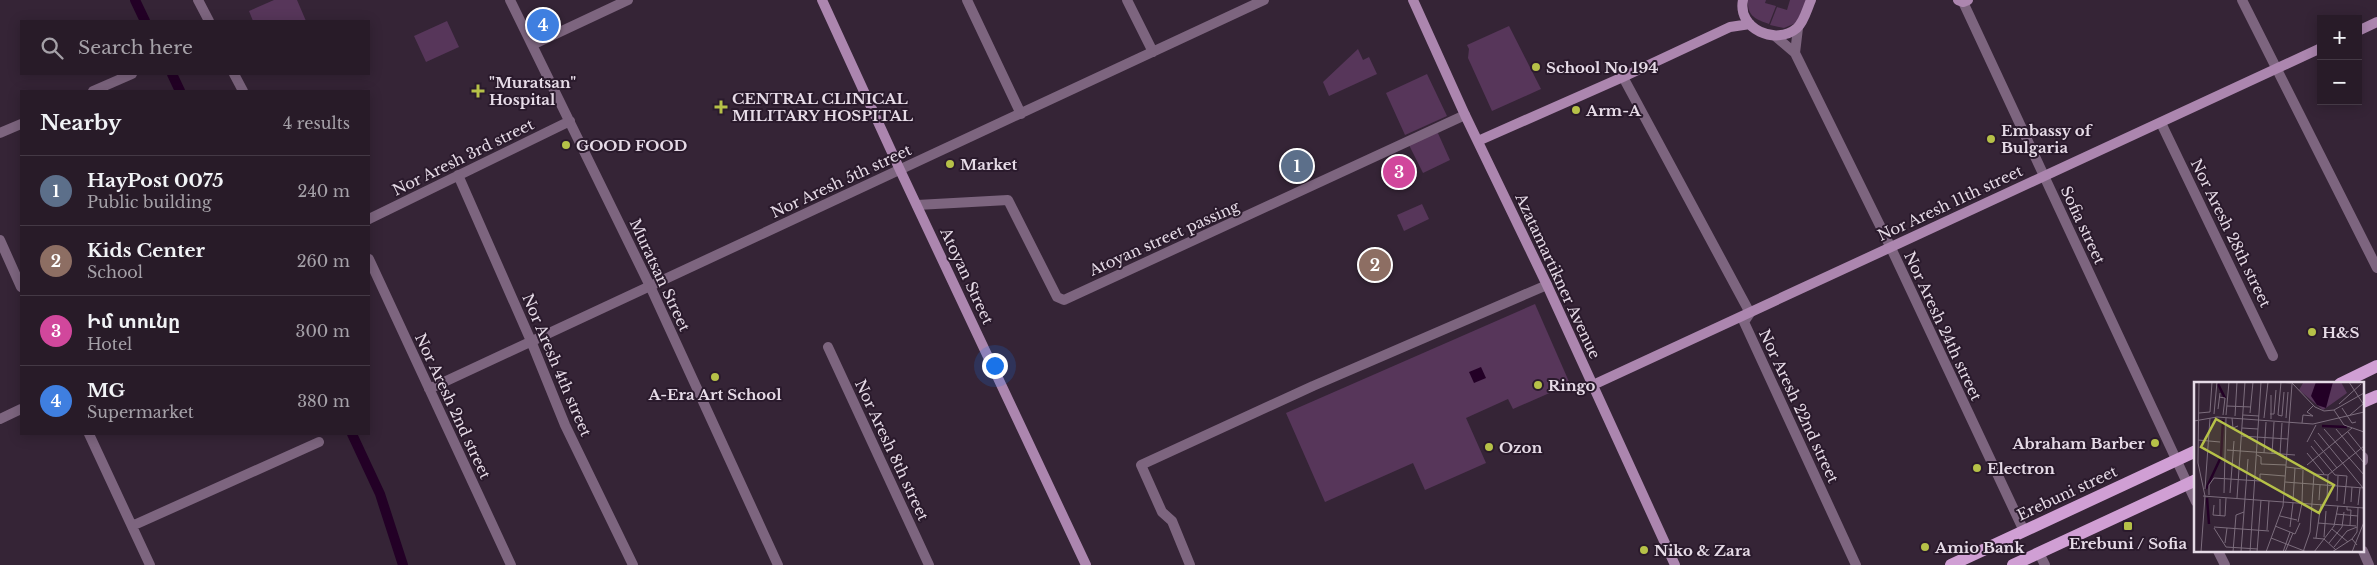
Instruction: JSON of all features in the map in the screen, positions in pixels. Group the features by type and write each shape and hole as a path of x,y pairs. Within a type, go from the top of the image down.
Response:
{"main road":[{"path":"2344,382 2377,366"},
{"path":"2364,402 2377,396"},
{"name":"Erebuni street","path":"1951,565 2194,452"},
{"path":"2013,565 2192,482"}],"street":[{"path":"198,0 208,20"},
{"name":"Muratsan Street","path":"510,0 650,286 778,565"},
{"path":"532,45 628,0"},
{"name":"Atoyan Street","path":"822,0 1086,565"},
{"path":"967,0 1021,114"},
{"path":"1127,0 1153,52"},
{"name":"Nor Aresh 5th street","path":"429,389 1264,0"},
{"name":"Azatamartikner Avenue","path":"1413,0 1464,115 1547,284 1675,565"},
{"path":"1796,53 1798,28 1811,0"},
{"path":"2242,0 2377,268"},
{"name":"Sofia street","path":"1963,1 2177,460 2192,482"},
{"path":"1742,3 1750,24 1756,30 1775,36 1788,34 1798,28"},
{"path":"1730,27 1742,3"},
{"path":"2362,28 2377,22"},
{"path":"1478,141 1624,77 1730,27 1750,24"},
{"name":"Nor Aresh 24th street","path":"1775,36 1796,53 1891,248 2024,531"},
{"name":"Nor Aresh 11th street","path":"1593,385 2317,50"},
{"path":"95,90 130,75"},
{"path":"235,75 242,90"},
{"name":"Nor Aresh 22nd street","path":"1624,77 1750,313 1744,322 1856,565"},
{"name":"Atoyan street passing","path":"917,205 1008,200 1057,297 1064,300 1464,115"},
{"name":"Nor Aresh 3rd street","path":"370,219 570,121"},
{"name":"Nor Aresh 28th street","path":"2161,123 2273,356"},
{"path":"0,134 20,124"},
{"name":"Nor Aresh 4th street","path":"458,176 531,341 565,425 633,565"},
{"path":"0,240 20,279"},
{"name":"Nor Aresh 2nd street","path":"370,261 510,565"},
{"path":"1190,565 1172,521 1162,512 1141,464 1313,386 1547,284"},
{"name":"Nor Aresh 8th street","path":"828,347 929,565"},
{"path":"0,419 20,409"},
{"path":"89,435 150,565"},
{"path":"132,526 319,442"},
{"path":"2218,552 2225,565"},
{"path":"2363,552 2369,565"},
{"path":"2039,553 2045,565"}],"shaded area":[{"path":"274,0 297,0 306,20 253,20 249,11"},
{"path":"1748,0 1766,0 1765,3 1776,6 1769,24 1753,16 1749,10"},
{"path":"1790,0 1807,0 1796,23 1784,28 1770,25 1777,7 1787,10"},
{"path":"447,21 459,47 426,62 414,36"},
{"path":"1509,26 1541,89 1492,111 1468,58 1469,49 1467,45"},
{"path":"1358,49 1363,60 1369,57 1377,74 1329,96 1323,82"},
{"path":"1427,74 1447,116 1405,135 1386,93"},
{"path":"1437,131 1450,160 1423,173 1409,145"},
{"path":"1422,204 1429,219 1404,231 1397,215"},
{"path":"1535,304 1570,384 1513,409 1508,399 1466,418 1486,463 1425,490 1413,463 1325,502 1286,413"},
{"path":"1481,367 1486,378 1474,383 1469,372"}],"waterway":[{"path":"135,0 145,20"},
{"path":"172,75 180,90"},
{"path":"352,435 380,494 403,565"}],"place":[{"name":"MG","path":"543,25"},
{"name":"School No 194","path":"1536,67"},
{"name":"\"Muratsan\" Hospital","path":"478,91"},
{"name":"CENTRAL CLINICAL MILITARY HOSPITAL","path":"721,107"},
{"name":"Arm-A","path":"1576,110"},
{"name":"Embassy of Bulgaria","path":"1991,139"},
{"name":"GOOD FOOD","path":"566,145"},
{"name":"Market","path":"950,164"},
{"name":"HayPost 0075","path":"1297,166"},
{"name":"Իմ տունը","path":"1399,172"},
{"name":"Kids Center","path":"1375,265"},
{"name":"H&S","path":"2312,332"},
{"name":"A-Era Art School","path":"715,377"},
{"name":"Ringo","path":"1538,385"},
{"name":"Abraham Barber","path":"2155,443"},
{"name":"Ozon","path":"1489,447"},
{"name":"Electron","path":"1977,468"},
{"name":"Erebuni / Sofia","path":"2128,526"},
{"name":"Amio Bank","path":"1925,547"},
{"name":"Niko & Zara","path":"1644,550"}]}
